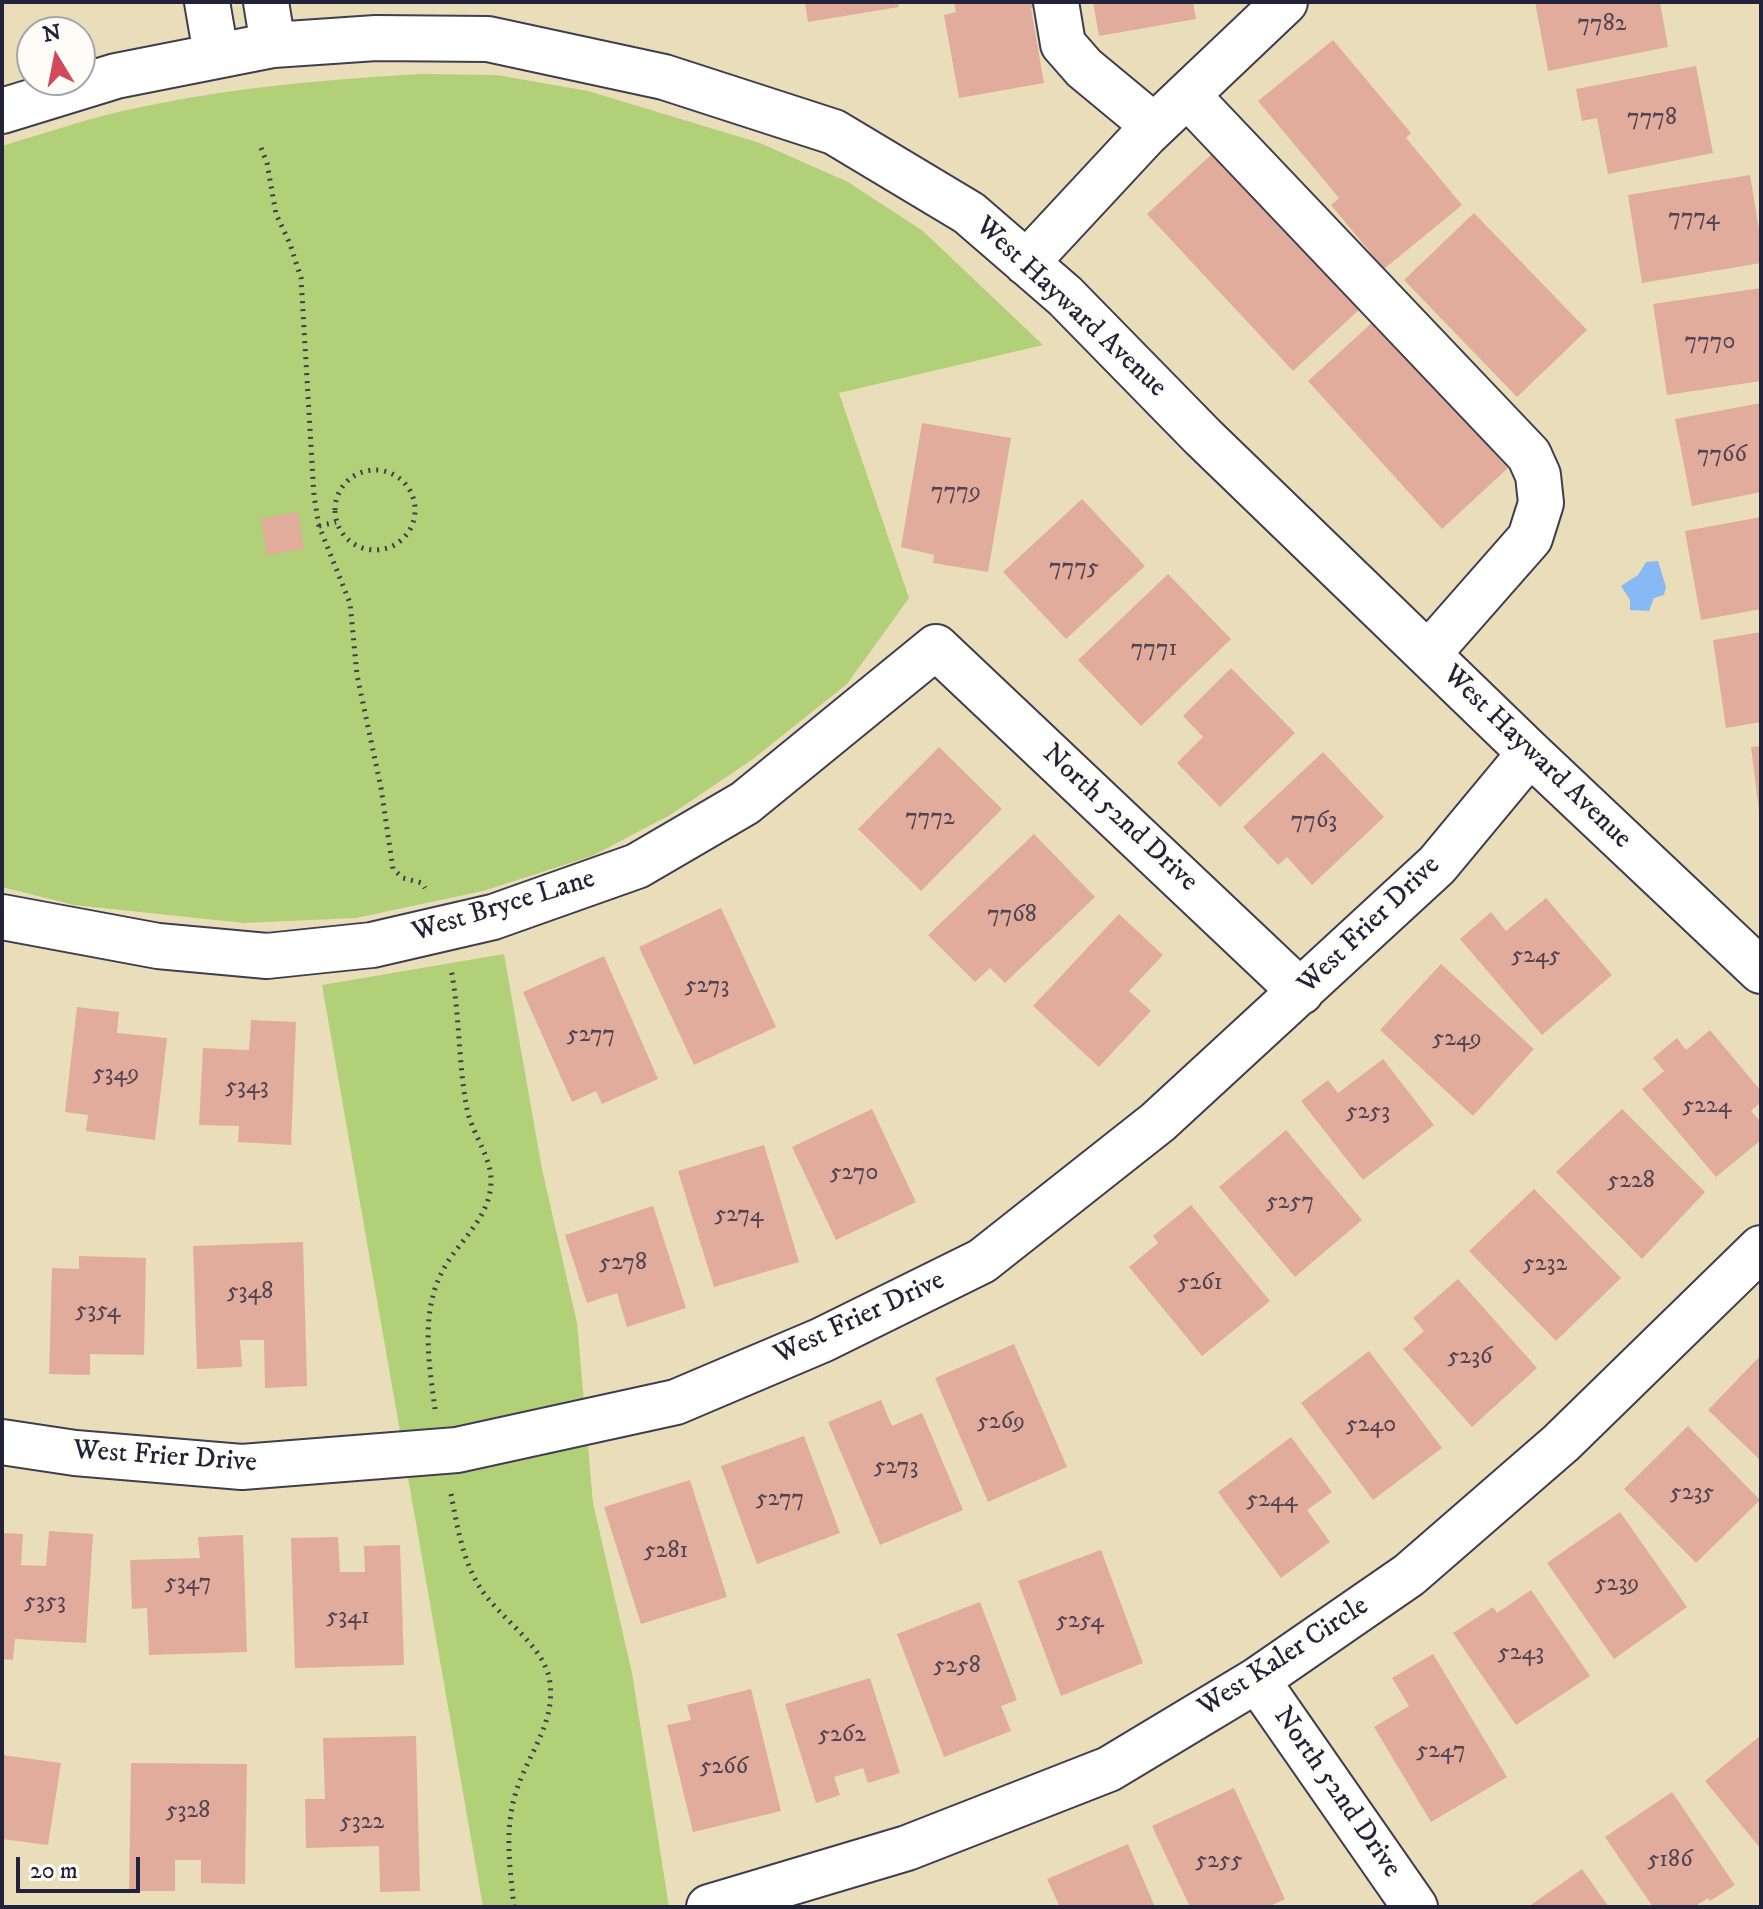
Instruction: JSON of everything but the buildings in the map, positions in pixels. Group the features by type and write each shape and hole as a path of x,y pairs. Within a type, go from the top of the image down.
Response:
{"street":[{"path":"207,2 216,54"},
{"path":"266,2 273,45"},
{"path":"1056,2 1063,44 1084,68 1154,126"},
{"path":"1026,263 1154,126 1285,2"},
{"name":"West Hayward Avenue","path":"2,111 116,76 273,45 376,38 488,39 664,77 834,132 969,213 1065,296 1203,437 1761,971"},
{"path":"1187,95 1529,455 1538,475 1541,503 1530,538 1428,654"},
{"name":"West Bryce Lane","path":"2,917 158,946 267,956 372,945 493,917 637,866 745,803 936,647"},
{"name":"North 52nd Drive","path":"936,647 1301,992"},
{"name":"West Frier Drive","path":"2,1442 75,1453 242,1467 441,1452 676,1402 822,1340 982,1261 1158,1122 1437,865 1530,753"},
{"name":"West Kaler Circle","path":"709,1907 907,1848 1109,1769 1257,1680 1409,1575 1561,1443 1761,1248"},
{"name":"North 52nd Drive","path":"1257,1680 1415,1907"}],"path":[{"path":"261,148 267,163 276,214 301,278 314,496 319,526 350,603 357,675 381,788 393,869 403,878 422,883 443,928 460,1029 461,1076 468,1114 491,1179 486,1204 471,1234 443,1270 429,1306 428,1352 441,1452 464,1554 479,1586 529,1642 548,1675 551,1704 538,1745 516,1791 507,1834 514,1907"},
{"path":"371,470 389,472 404,482 413,498 415,516 408,533 395,545 377,550 360,548 345,538 336,522 334,504 341,488 354,475 371,470"},
{"path":"319,526 336,522"}],"green space":[{"path":"420,74 497,75 588,91 760,143 848,182 923,231 1043,345 839,393 909,598 847,684 753,759 670,815 592,856 483,891 356,918 244,923 74,905 2,887 2,146 102,116 181,99 300,83"},
{"path":"504,954 542,1169 577,1323 593,1503 632,1673 669,1907 483,1907 322,985"}],"water":[{"path":"1658,561 1666,587 1664,595 1654,598 1649,611 1630,610 1630,600 1621,586 1638,575 1646,562"}]}
